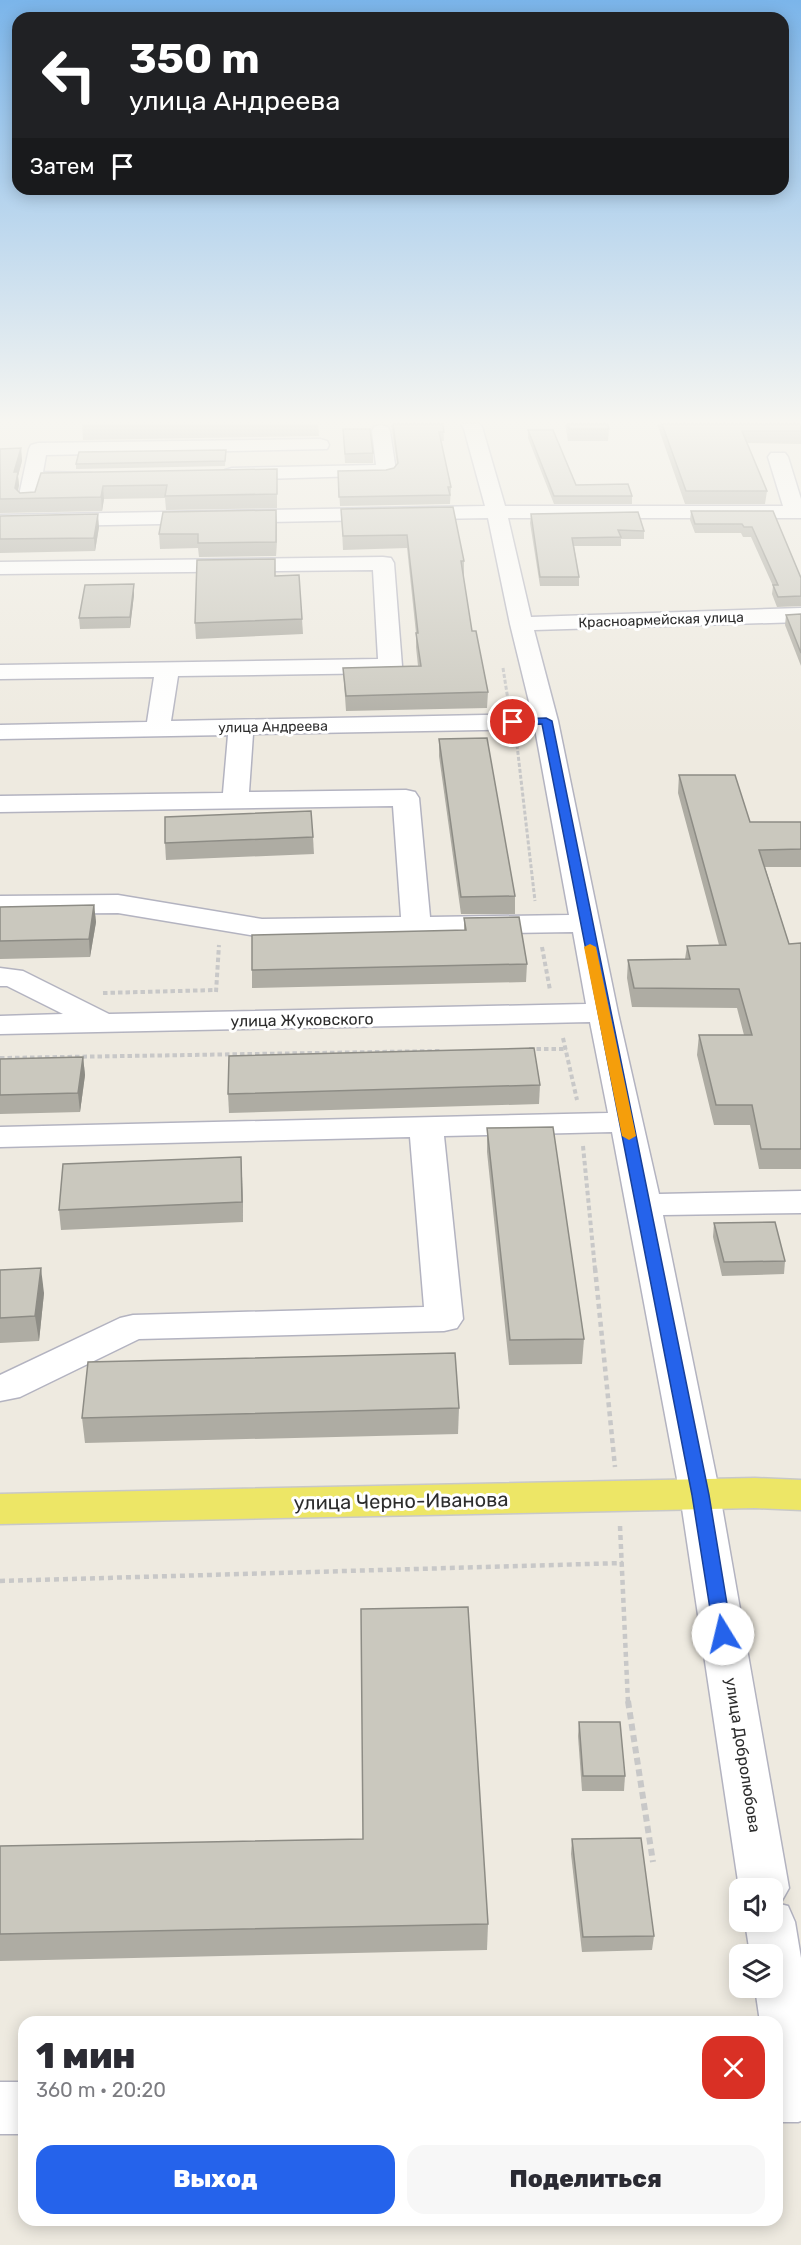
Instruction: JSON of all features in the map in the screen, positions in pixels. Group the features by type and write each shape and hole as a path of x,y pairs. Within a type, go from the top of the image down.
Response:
{"main road":[{"name":"улица Черно-Иванова","path":"0,1509 801,1495"}],"street":[{"name":"улица Добролюбова","path":"500,529 546,721 603,1013 644,1205 700,1495 762,1878"},
{"path":"0,568 383,563 390,666 0,672"},
{"name":"Красноармейская улица","path":"521,624 801,615"},
{"path":"158,729 167,670"},
{"name":"улица Андреева","path":"0,732 546,721"},
{"path":"235,801 241,728"},
{"path":"0,804 406,798 416,925"},
{"path":"0,905 118,904 262,928 586,923"},
{"path":"0,977 12,977 104,1023"},
{"name":"улица Жуковского","path":"0,1025 603,1013"},
{"path":"0,1137 626,1122"},
{"path":"0,1388 6,1388 133,1327 444,1319 426,1126"},
{"path":"644,1205 801,1202"},
{"path":"771,1932 780,2016"},
{"path":"783,2048 788,2097"},
{"path":"0,2108 18,2108"}],"path":[{"path":"502,667 513,722 538,923 554,1015 567,1049 581,1123 618,1497 623,1563 627,1695 653,1862"},
{"path":"47,995 216,990"},
{"path":"520,1049 567,1049"},
{"path":"0,1058 449,1050"},
{"path":"0,1581 623,1563"}],"building":[{"path":"0,529 96,529 94,538 0,539"},
{"path":"160,529 276,529 276,542 198,543 198,534 159,534"},
{"path":"342,529 457,529 464,561 461,561 472,631 476,631 488,692 346,696 343,668 421,666 407,535 343,536"},
{"path":"533,529 643,529 644,531 618,530 621,537 572,538 579,577 540,577"},
{"path":"753,529 780,529 801,578 801,596 778,597 773,585 778,585"},
{"path":"275,559 275,576 299,575 302,619 195,623 197,560"},
{"path":"134,584 130,617 79,618 85,585"},
{"path":"801,614 801,653 786,615"},
{"path":"487,738 515,896 461,897 439,739"},
{"path":"679,775 735,775 750,822 801,822 801,849 759,850 789,944 801,943 801,1149 761,1149 752,1105 716,1105 699,1035 752,1035 739,989 634,988 628,960 690,959 687,946 726,945"},
{"path":"311,811 313,837 165,843 165,817"},
{"path":"94,905 89,939 0,941 0,907"},
{"path":"519,917 527,964 252,970 252,935 466,930 464,918"},
{"path":"534,1048 540,1085 228,1094 229,1056"},
{"path":"83,1057 78,1093 0,1095 0,1059"},
{"path":"553,1127 584,1339 510,1340 487,1128"},
{"path":"241,1157 242,1202 59,1210 63,1164"},
{"path":"775,1222 785,1261 724,1262 714,1223"},
{"path":"41,1268 35,1316 0,1318 0,1270"},
{"path":"455,1353 459,1408 82,1418 88,1362"},
{"path":"468,1607 488,1924 0,1934 0,1846 363,1839 361,1609"},
{"path":"579,1722 620,1722 625,1776 583,1776"},
{"path":"641,1838 654,1936 583,1937 572,1839"}],"slow traffic":[{"path":"590,947 629,1136"}],"route":[{"path":"513,722 546,721 603,1013 644,1205 700,1495 723,1634"}]}
